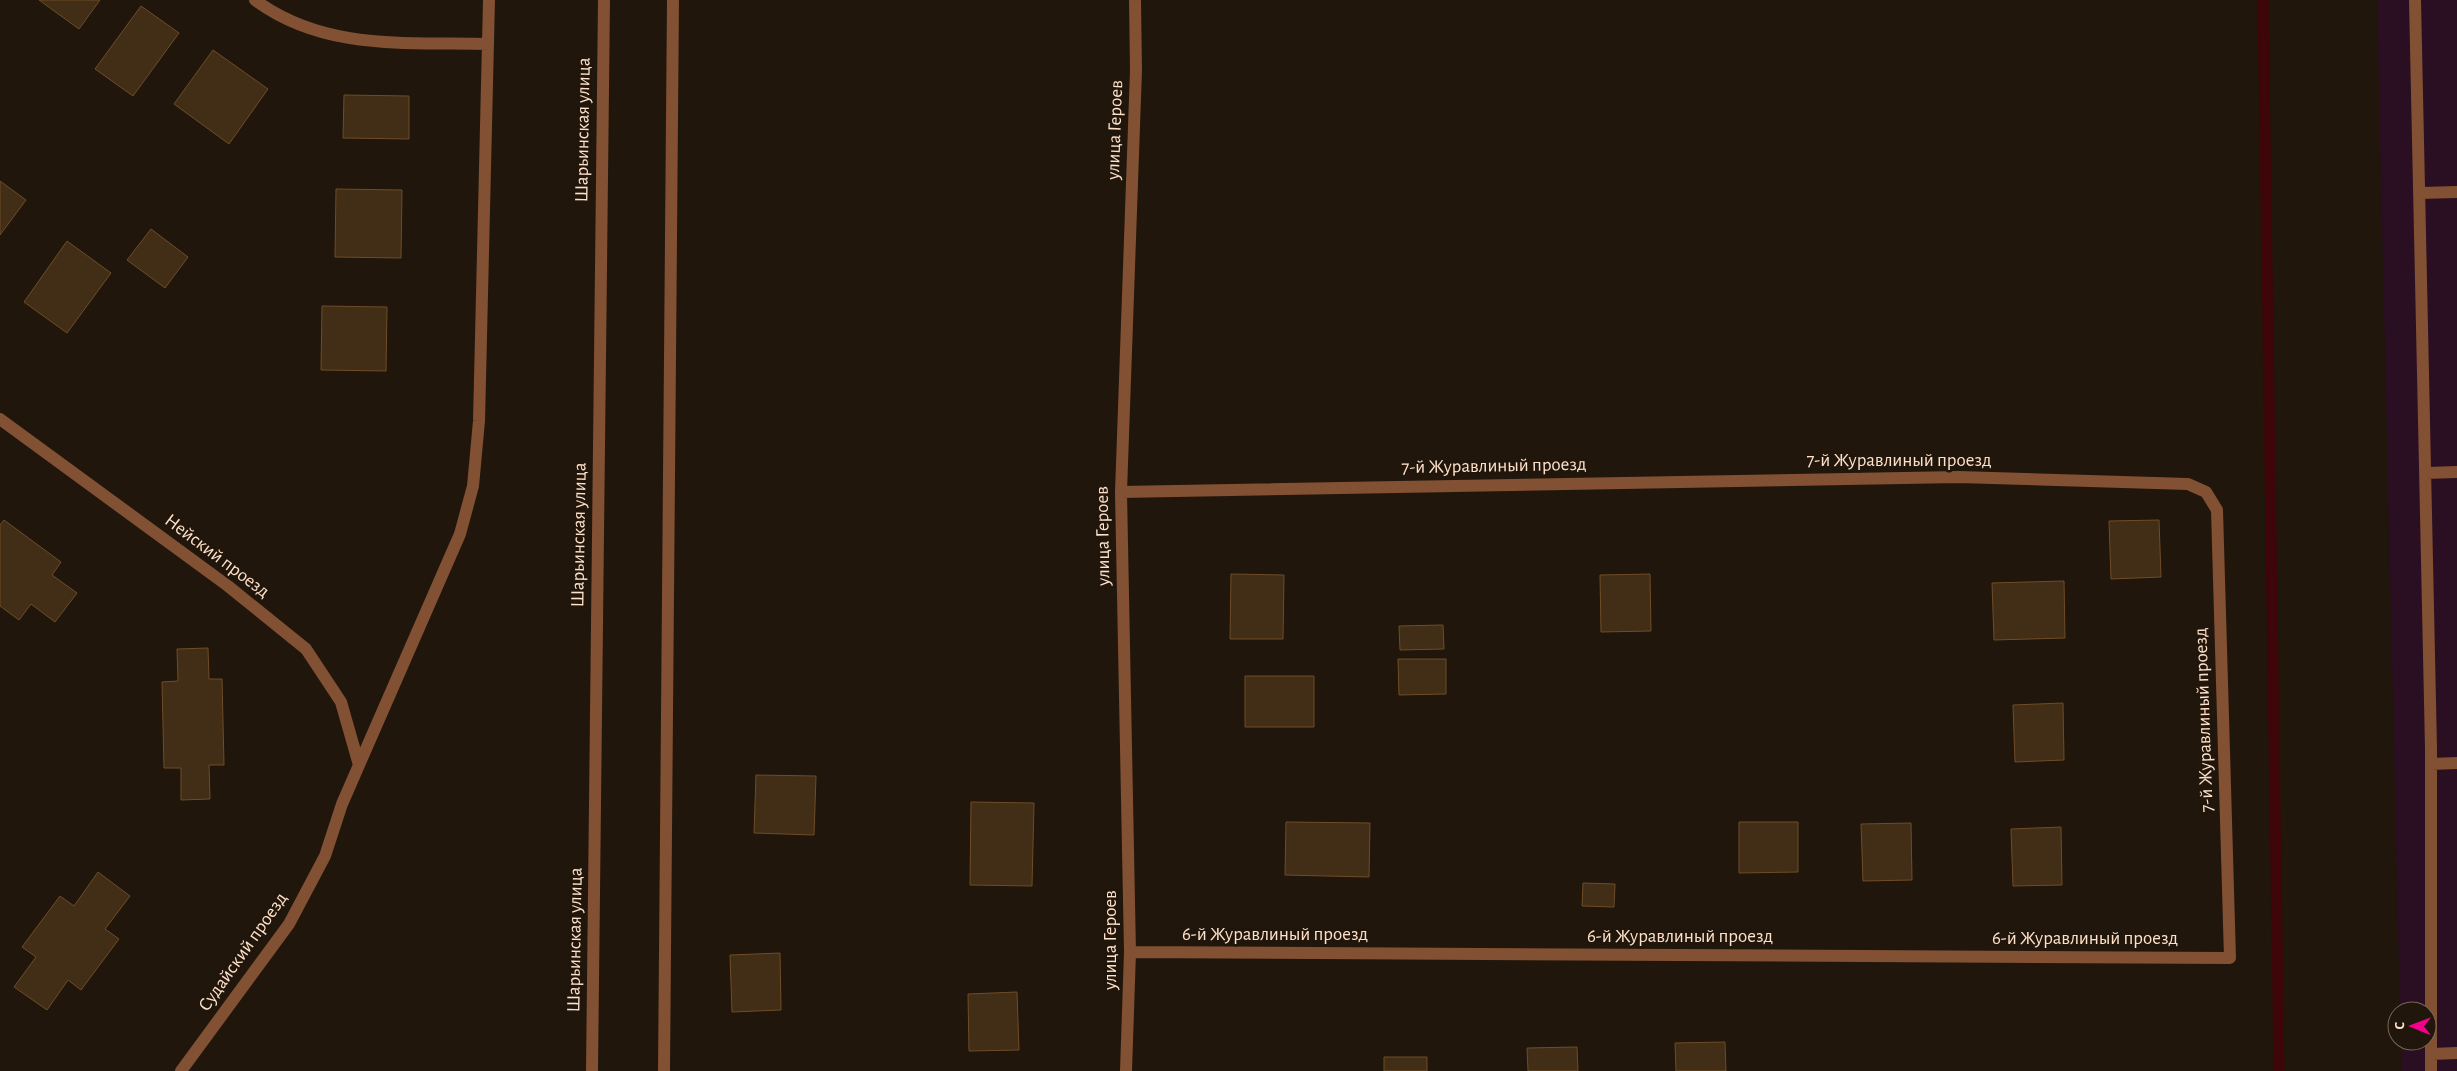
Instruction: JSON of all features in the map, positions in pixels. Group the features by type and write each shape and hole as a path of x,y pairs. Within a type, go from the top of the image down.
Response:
{"street":[{"path":"255,0 273,13 312,31 357,41 488,44"},
{"path":"359,765 460,534 473,486 479,421 489,0"},
{"name":"Шарьинская улица","path":"592,1071 604,0"},
{"path":"664,1071 673,0"},
{"name":"улица Героев","path":"1126,1071 1130,952 1121,492 1135,80 1135,0"},
{"path":"2415,0 2431,764 2432,1071"},
{"path":"2420,193 2457,192"},
{"name":"Нейский проезд","path":"0,419 228,586 306,649 341,702 359,765"},
{"path":"2426,472 2457,472"},
{"name":"7-й Журавлиный проезд","path":"1121,492 1959,477 2188,484 2206,492 2217,510 2230,958"},
{"path":"2431,764 2457,763"},
{"name":"Судайский проезд","path":"181,1071 289,924 325,856 342,804 359,765"},
{"name":"6-й Журавлиный проезд","path":"1130,952 2230,958"},
{"path":"2431,1054 2457,1053"}],"shaded area":[{"path":"2377,0 2457,0 2457,1071 2402,1071 2401,1051 2437,1051 2437,1001 2400,1001"}],"building":[{"path":"39,0 100,0 79,29"},
{"path":"141,6 179,33 133,96 95,69"},
{"path":"213,50 268,89 229,144 174,104"},
{"path":"344,95 409,96 409,139 343,138"},
{"path":"0,181 26,200 0,235"},
{"path":"336,189 402,190 401,258 335,257"},
{"path":"151,229 188,257 165,288 127,260"},
{"path":"67,241 111,273 67,333 24,302"},
{"path":"322,306 387,307 386,371 321,370"},
{"path":"4,520 61,562 52,575 77,593 55,622 31,604 19,620 0,606 0,525"},
{"path":"2159,520 2161,577 2111,579 2109,521"},
{"path":"1231,574 1284,575 1283,639 1230,639"},
{"path":"1650,574 1651,631 1601,632 1600,575"},
{"path":"2064,581 2065,638 1994,640 1992,583"},
{"path":"1443,625 1444,649 1400,650 1399,626"},
{"path":"208,648 209,679 222,679 224,765 209,765 210,799 181,800 181,768 164,768 162,682 178,681 177,649"},
{"path":"1398,659 1446,659 1446,694 1399,695"},
{"path":"1245,676 1314,676 1314,727 1245,727"},
{"path":"2063,703 2064,760 2015,762 2013,705"},
{"path":"756,775 816,776 814,835 754,833"},
{"path":"971,802 1034,803 1032,886 970,885"},
{"path":"1286,822 1370,823 1369,877 1285,875"},
{"path":"1739,822 1798,822 1798,872 1739,873"},
{"path":"1911,823 1912,880 1863,881 1861,824"},
{"path":"2061,827 2062,885 2013,886 2011,829"},
{"path":"98,872 130,896 105,929 119,939 81,990 68,980 47,1010 14,987 36,957 22,947 60,896 74,906"},
{"path":"1583,883 1615,884 1614,907 1582,906"},
{"path":"780,953 781,1010 732,1012 730,955"},
{"path":"1017,992 1019,1050 969,1051 968,994"},
{"path":"1725,1042 1726,1071 1676,1071 1675,1043"},
{"path":"1577,1047 1578,1071 1528,1071 1527,1048"},
{"path":"1384,1057 1427,1057 1427,1071 1384,1071"}],"waterway":[{"path":"2263,0 2279,1071"}]}
